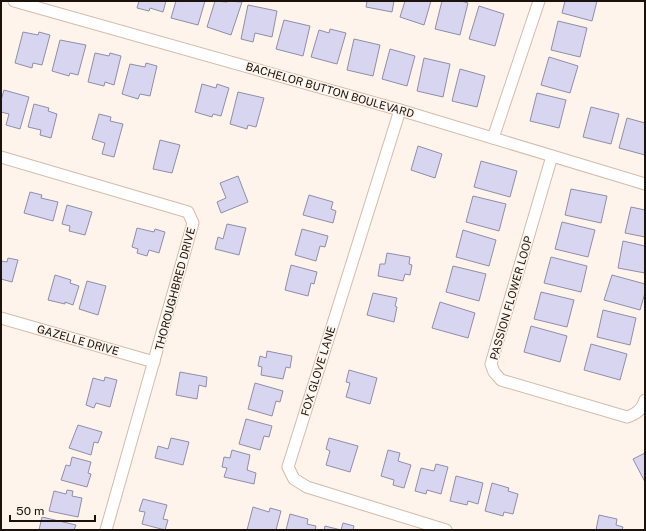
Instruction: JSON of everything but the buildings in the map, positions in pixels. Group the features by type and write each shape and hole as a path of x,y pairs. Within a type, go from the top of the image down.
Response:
{"street":[{"name":"BACHELOR BUTTON BOULEVARD","path":"14,1 400,110 645,184"},
{"path":"493,138 539,1"},
{"name":"FOX GLOVE LANE","path":"400,110 288,467 294,479 307,487 446,530"},
{"name":"PASSION FLOWER LOOP","path":"552,156 491,364 494,372 501,380 627,417 637,414 644,405 645,400"},
{"name":"THOROUGHBRED DRIVE","path":"1,157 188,212 193,223 106,530"},
{"name":"GAZELLE DRIVE","path":"1,318 154,362"}]}
